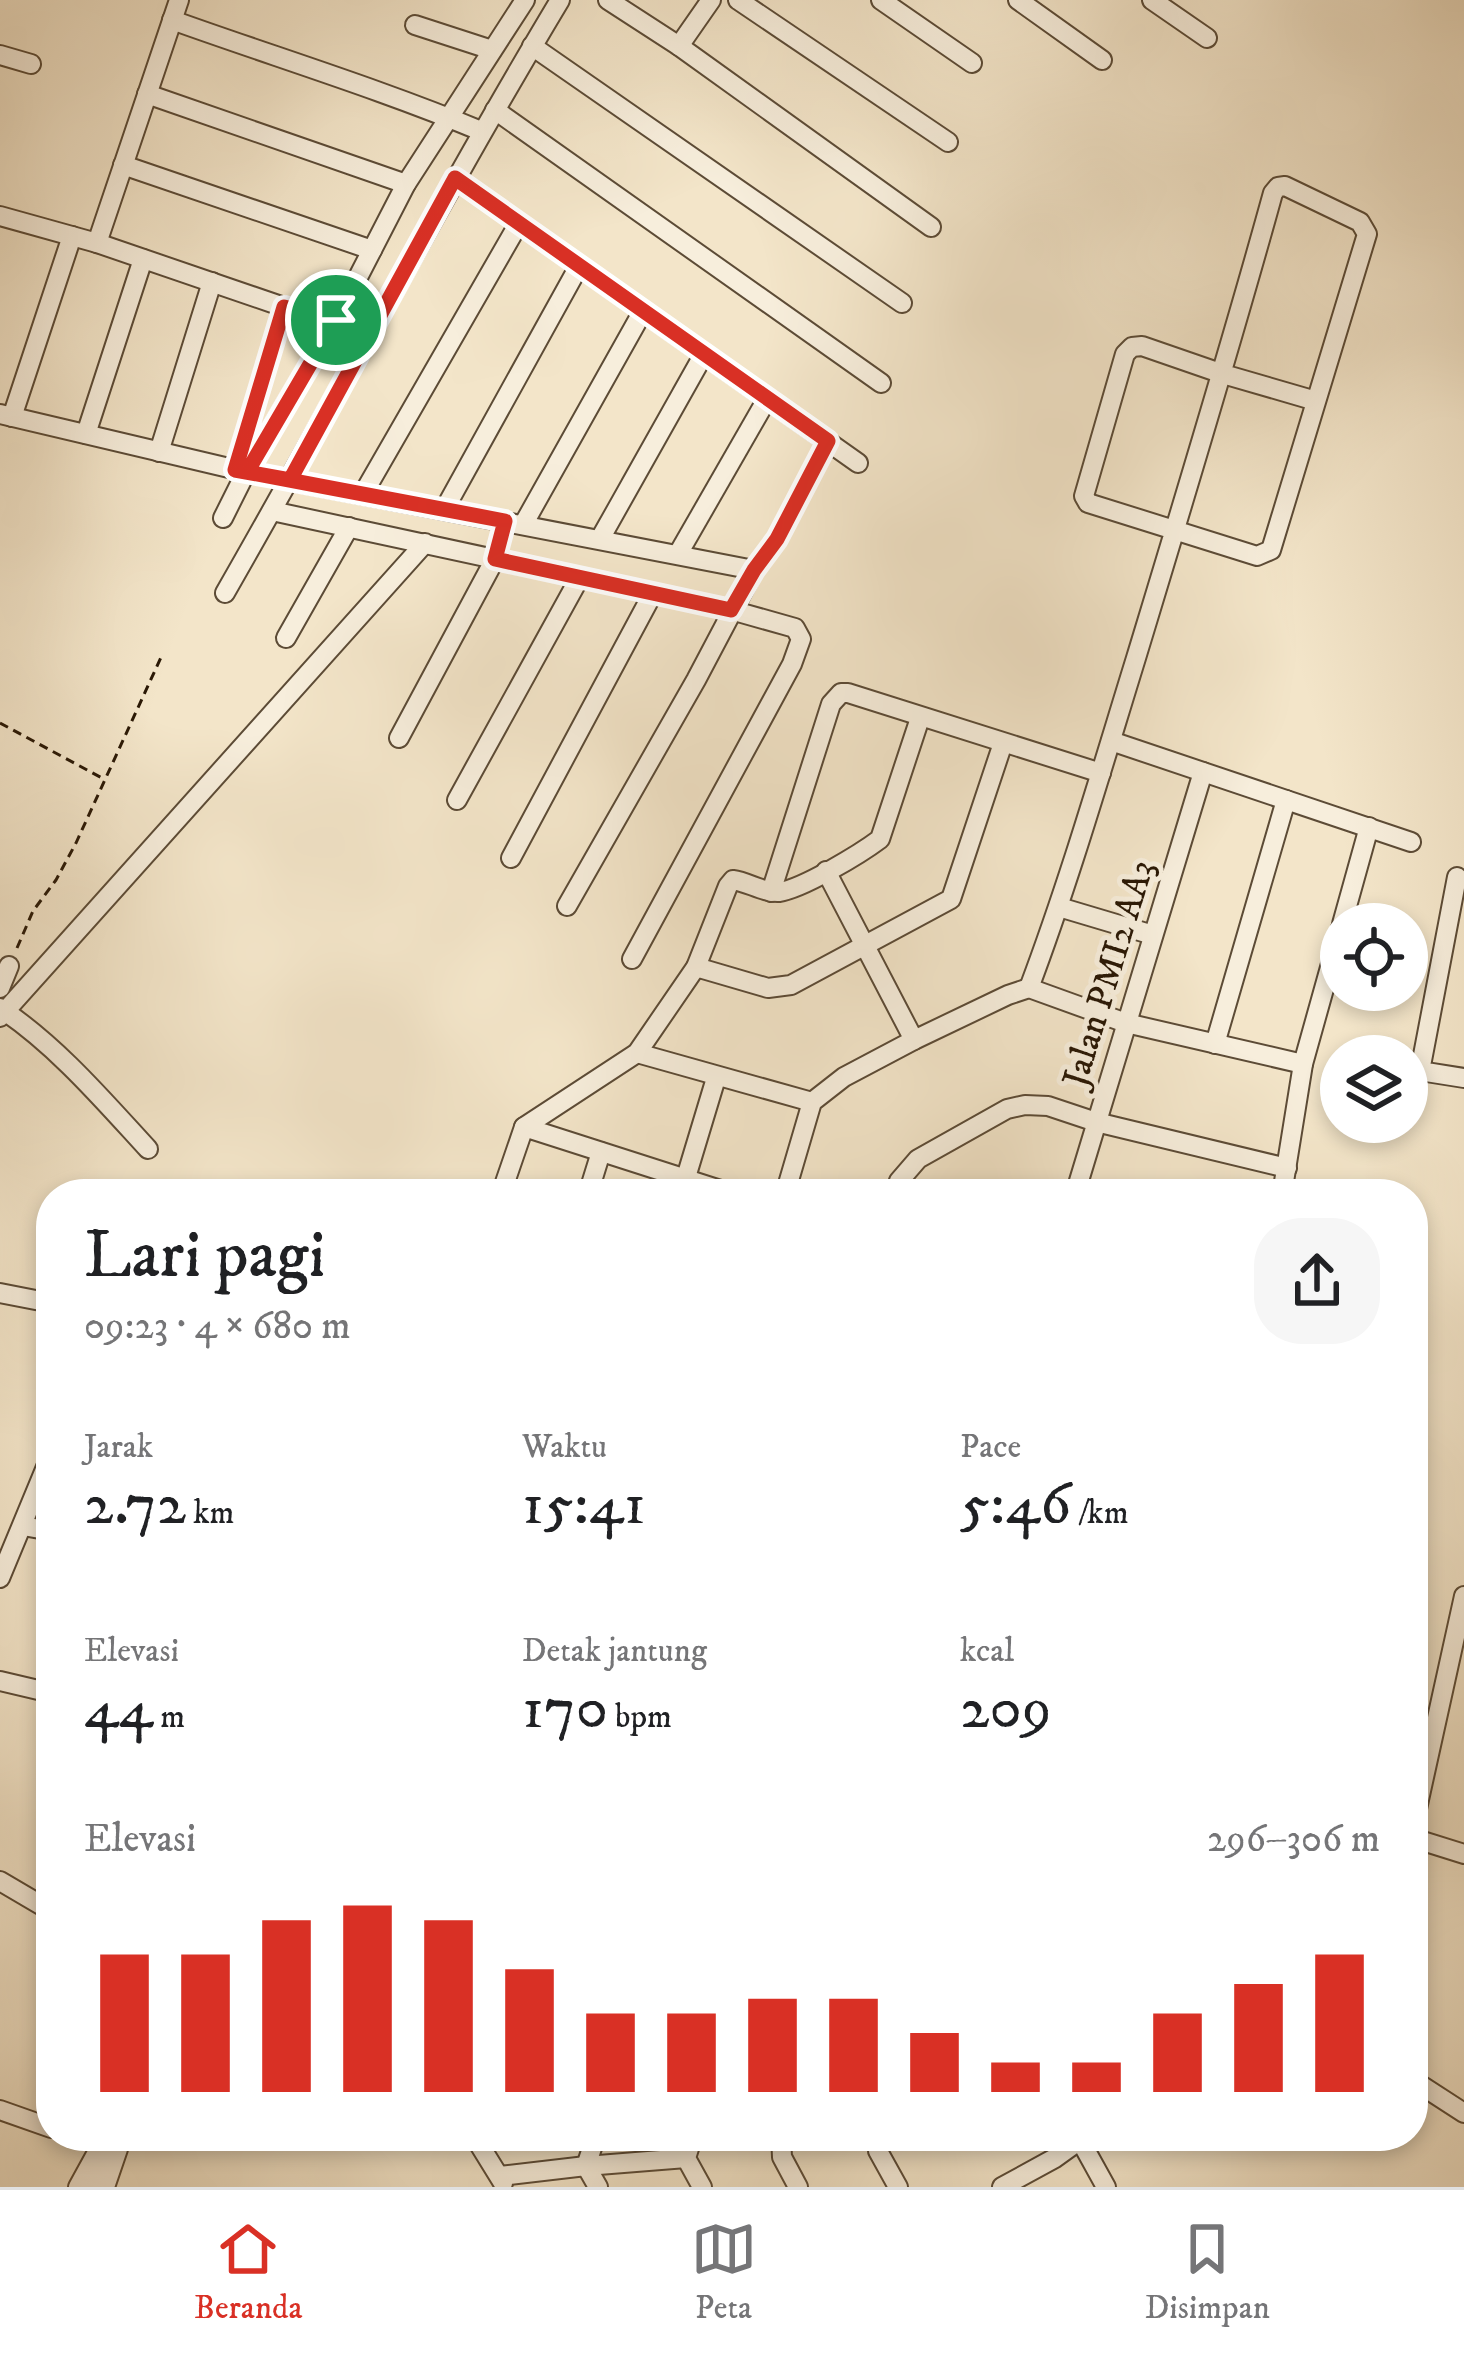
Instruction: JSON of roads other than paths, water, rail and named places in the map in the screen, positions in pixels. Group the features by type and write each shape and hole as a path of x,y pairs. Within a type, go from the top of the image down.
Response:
{"street":[{"path":"97,243 179,0"},
{"path":"241,471 336,320 406,184 525,0"},
{"path":"225,592 455,178 560,0"},
{"path":"608,0 680,46 931,227"},
{"path":"680,46 711,0"},
{"path":"738,0 948,142"},
{"path":"881,0 972,63"},
{"path":"1018,0 1102,60"},
{"path":"1152,0 1207,38"},
{"path":"172,20 482,131"},
{"path":"415,25 492,50"},
{"path":"532,46 902,304"},
{"path":"0,55 31,64"},
{"path":"147,94 406,184"},
{"path":"495,110 881,383"},
{"path":"123,165 372,250"},
{"path":"455,178 858,463"},
{"path":"1029,988 1111,741 1175,530 1223,374 1273,193 1278,187 1286,186 1360,222 1366,234 1316,401 1271,550 1257,556 1175,530 1088,502 1084,496 1125,354 1132,347 1142,346 1223,374 1316,401"},
{"path":"0,216 336,320"},
{"path":"363,494 518,223"},
{"path":"72,236 6,416 241,471 754,570"},
{"path":"86,434 143,259"},
{"path":"444,510 580,266"},
{"path":"159,452 212,282"},
{"path":"223,518 241,471 284,307"},
{"path":"399,737 514,523 643,311"},
{"path":"600,539 704,354"},
{"path":"678,554 767,398"},
{"path":"567,906 828,441"},
{"path":"272,511 795,628 801,639 792,664 632,959"},
{"path":"286,638 349,527"},
{"path":"0,1017 425,543"},
{"path":"457,800 580,577"},
{"path":"512,858 653,593"},
{"path":"771,892 835,697 841,693 1101,773"},
{"path":"506,1179 524,1127 637,1053 697,967 733,880 771,892 784,891 880,839 920,718"},
{"path":"1111,741 1412,842"},
{"path":"697,967 768,988 791,985 951,898 1003,743"},
{"name":"Jalan PMI2 AA3","path":"1079,1179 1202,772"},
{"path":"1215,1044 1286,800"},
{"path":"1348,903 1369,827"},
{"path":"826,871 914,1040"},
{"path":"1456,877 1420,1071 1464,1078"},
{"path":"1059,907 1153,935"},
{"path":"0,988 9,966"},
{"path":"789,1179 812,1102 844,1077 914,1040 1029,988 1126,1023 1304,1064"},
{"path":"1285,1179 1304,1064 1320,1004"},
{"path":"0,1008 93,1090 148,1149"},
{"path":"637,1053 812,1102"},
{"path":"686,1179 716,1078"},
{"path":"901,1179 918,1159 1007,1109 1025,1106 1048,1106 1287,1168"},
{"path":"524,1127 601,1151 667,1179"},
{"path":"593,1179 601,1151"},
{"path":"0,1293 36,1300"},
{"path":"0,1578 36,1493"},
{"path":"23,1526 36,1528"},
{"path":"1428,1759 1464,1596"},
{"path":"0,1681 36,1689"},
{"path":"1428,1843 1464,1854"},
{"path":"0,1881 36,1902"},
{"path":"1428,2090 1464,2113"},
{"path":"0,2110 36,2123"},
{"path":"78,2187 105,2151"},
{"path":"96,2187 109,2151"},
{"path":"105,2187 111,2151"},
{"path":"591,2151 586,2166 598,2187"},
{"path":"688,2151 686,2158 702,2187"},
{"path":"782,2151 798,2187"},
{"path":"878,2151 898,2187"},
{"path":"1002,2187 1063,2151"},
{"path":"1087,2151 1106,2187"},
{"path":"499,2175 686,2158"}]}
